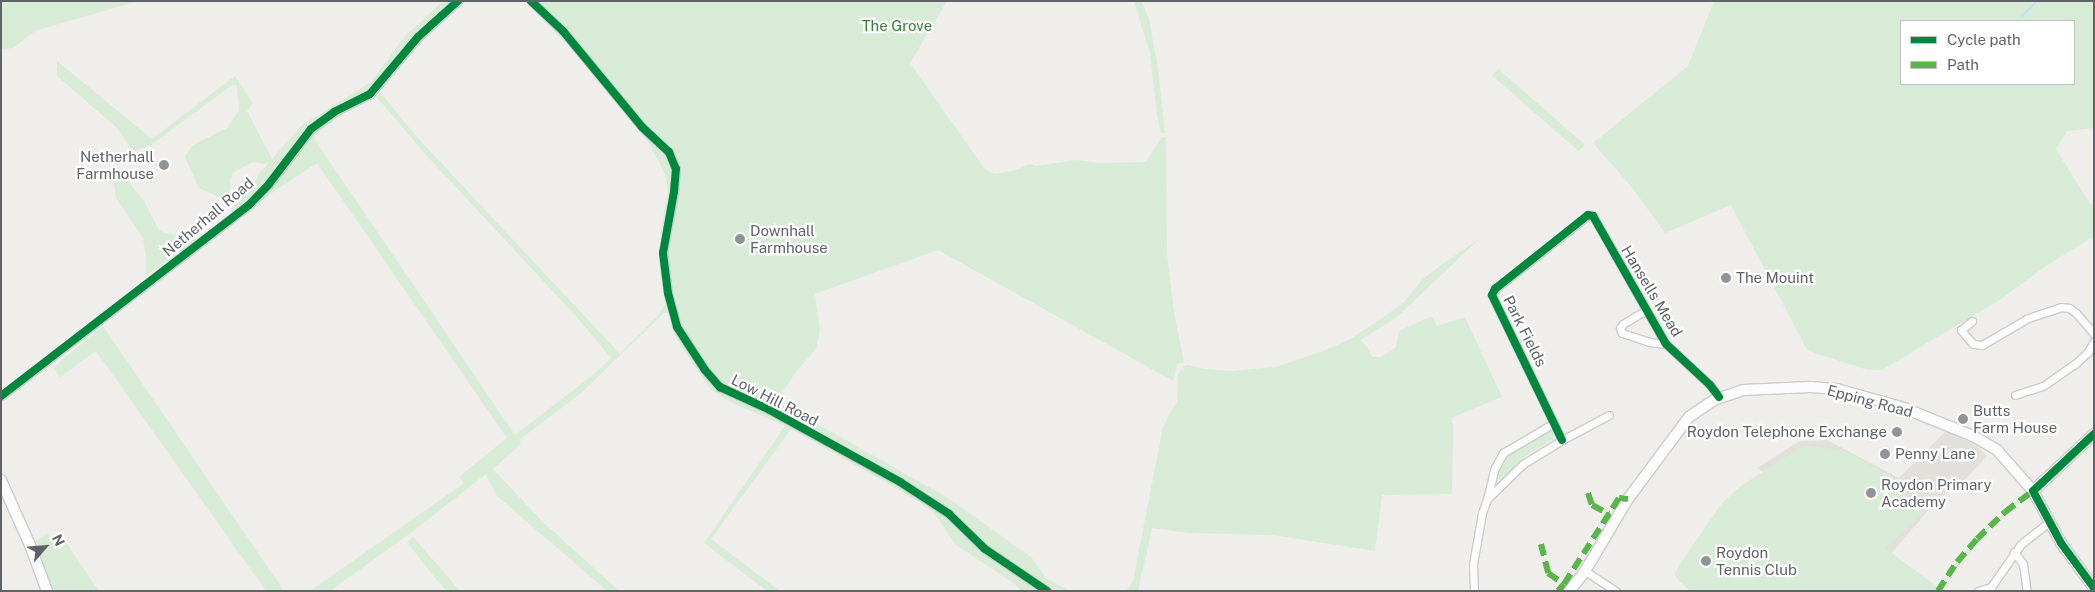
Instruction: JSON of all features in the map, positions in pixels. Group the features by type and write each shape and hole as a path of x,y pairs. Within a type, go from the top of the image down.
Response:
{"main road":[{"name":"Epping Road","path":"1569,591 1585,571 1621,510 1678,430 1703,406 1743,390 1810,387 1837,389 1873,398 1914,412 1985,443 2006,460 2033,492 2060,543 2094,588"},
{"path":"2033,492 2094,434"},
{"path":"1,480 30,545 47,591"}],"street":[{"name":"Netherhall Road","path":"1,396 249,204 269,184 311,129 334,112 370,94 418,37 458,1"},
{"name":"Low Hill Road","path":"531,1 563,31 642,126 669,152 676,170 663,253 668,293 678,327 705,370 720,387 768,409 900,482 949,514 985,549 1047,591"},
{"name":"Hansells Mead","path":"1588,215 1593,216 1666,344 1710,385 1719,398"},
{"name":"Park Fields","path":"1562,440 1492,295 1495,289 1588,215"},
{"path":"1972,322 1961,330 1973,344 1982,345 2028,318 2061,307 2076,314 2094,334"},
{"name":"Hansells Mead","path":"1646,310 1623,324 1620,328 1622,333 1649,342 1666,344"},
{"path":"2015,395 2043,386 2051,381 2084,357 2094,342"},
{"path":"1487,499 1505,484 1523,464 1562,440 1609,415"},
{"path":"1474,591 1473,564 1482,513 1499,460 1509,448 1554,423"},
{"path":"1492,477 1505,484"},
{"path":"1978,591 1992,589 2014,552 2034,532 2049,522"},
{"path":"2014,552 2022,564 2027,591"},
{"path":"1585,571 1616,591"}],"shaded area":[{"name":"Roydon Primary Academy","path":"1946,431 1977,446 1987,456 1961,484 1939,498 1889,556 1757,468 1800,441 1827,440 1899,478"}],"green space":[{"path":"1,1 138,1 35,31 13,48 1,49"},
{"name":"The Grove","path":"443,1 465,1 425,36 379,91 415,135 620,354 657,317 665,305 659,261 661,229 668,191 665,174 649,143 584,62 525,1 947,1 910,63 984,168 994,174 1016,170 1030,164 1036,166 1076,160 1101,163 1146,162 1161,138 1166,137 1167,252 1174,313 1184,362 1177,364 1173,381 938,250 815,294 820,331 816,349 795,373 777,401 948,498 1031,557 1047,579 1070,591 1052,591 1040,586 1036,591 1021,591 1015,584 956,545 934,513 918,501 791,429 711,539 780,591 767,591 704,543 785,426 730,402 711,390 679,343 668,313 664,313 580,394 519,440 521,444 493,469 543,522 619,591 607,591 497,496 486,474 412,532 330,591 310,591 463,484 460,476 507,438 317,163 276,190 145,293 140,285 172,260 162,264 146,276 143,238 116,198 113,176 118,173 128,181 144,201 159,230 164,233 192,235 196,242 233,213 230,210 251,191 258,175 270,161 264,164 253,162 234,172 230,180 230,200 199,188 185,157 193,145 227,128 239,111 237,86 232,85 151,145 133,151 116,127 57,76 57,61 152,139 235,76 253,103 247,111 272,159 302,125 371,82 405,36","holes":["375,95 427,156 574,314 611,358 593,375 515,435 315,140 316,135 339,115 365,103"]},
{"path":"1134,1 1142,1 1149,20 1158,68 1165,132 1163,133 1161,133 1157,115 1150,53"},
{"path":"1714,1 2094,1 2094,128 2067,131 2056,149 2090,204 2094,205 2094,236 2046,266 2001,299 1882,370 1868,370 1814,353 1806,348 1731,205 1665,233 1631,186 1593,143 1688,66"},
{"path":"1498,69 1585,144 1579,151 1492,76"},
{"path":"1479,239 1397,317 1360,340 1367,347 1372,357 1381,357 1396,347 1399,331 1427,318 1432,317 1437,326 1465,317 1502,397 1451,418 1453,424 1452,494 1382,495 1375,551 1273,535 1189,533 1152,528 1138,591 1126,591 1133,581 1163,427 1177,401 1178,375 1181,368 1185,373 1183,367 1188,365 1204,369 1232,371 1276,367 1326,350 1350,339 1381,319 1404,302 1422,280"},
{"path":"103,326 284,591 266,591 96,351 59,378 54,367"},
{"path":"1549,428 1554,431 1553,439 1525,456 1502,480 1495,477 1499,460"},
{"path":"1804,445 1845,451 1893,478 1924,512 1885,548 1939,588 1957,561 1977,537 2029,490 2033,495 2014,506 1979,539 1940,591 1690,591 1677,579 1675,573 1722,503 1741,486"},
{"path":"48,533 59,549 67,544 99,591 51,591 36,541"},
{"path":"413,537 460,591 447,591 435,578 407,542"}],"waterway":[{"path":"2022,16 2037,1"}],"marked path":[{"path":"1938,591 1957,562 1977,539 2005,512 2033,491"},
{"path":"1588,493 1592,505 1609,514"},
{"path":"1564,584 1619,498 1628,499"},
{"path":"1541,544 1548,573 1564,584 1558,591"}],"cycle path":[{"path":"1,396 249,205 269,184 311,129 334,112 370,94 418,37 458,1"},
{"path":"531,1 563,31 642,127 669,152 676,169 674,192 663,253 668,293 677,327 705,370 720,387 768,409 900,482 949,514 985,549 1047,591"},
{"path":"1562,440 1492,295 1495,289 1588,215 1593,216 1666,344 1710,385 1719,397"},
{"path":"2094,434 2033,491 2061,543 2094,588"}],"place":[{"name":"Netherhall Farmhouse","path":"164,165"},
{"name":"Downhall Farmhouse","path":"740,239"},
{"name":"The Mouint","path":"1726,278"},
{"name":"Butts Farm House","path":"1963,419"},
{"name":"Roydon Telephone Exchange","path":"1897,432"},
{"name":"Penny Lane","path":"1885,454"},
{"name":"Roydon Primary Academy","path":"1871,493"},
{"name":"Roydon Tennis Club","path":"1706,561"}]}
